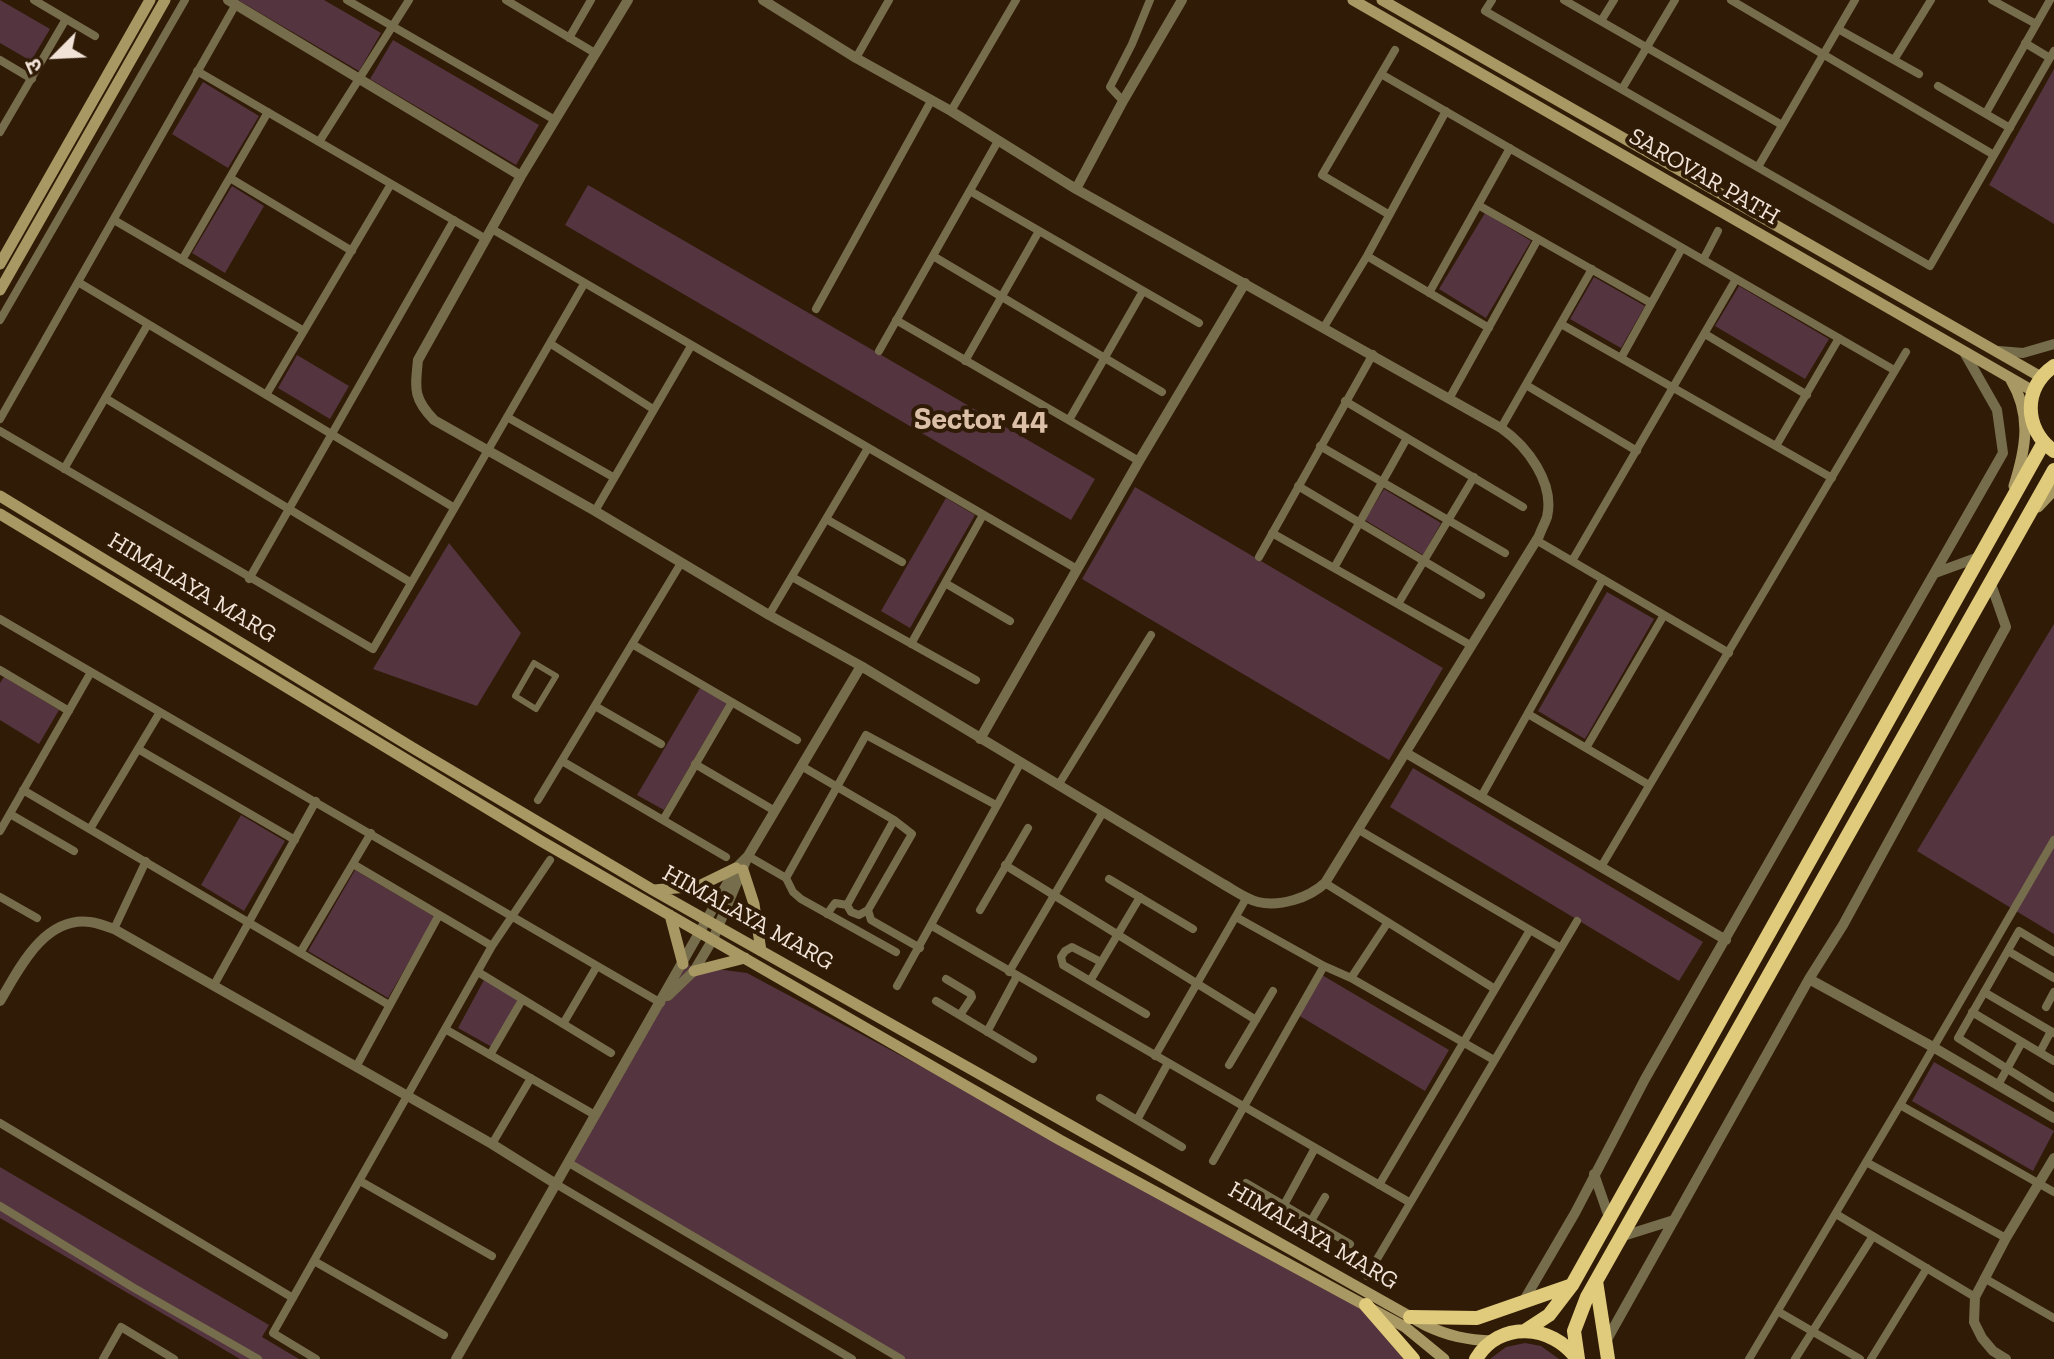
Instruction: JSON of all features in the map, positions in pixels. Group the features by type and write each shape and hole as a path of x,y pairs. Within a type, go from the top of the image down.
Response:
{"highway":[{"path":"1526,1330 1549,1315 1572,1285 2008,505 2049,447 2031,419 2033,391 2041,377 2054,366"},
{"path":"1578,1359 1574,1331 1596,1280 2054,470"},
{"path":"1596,1280 1606,1352"},
{"path":"1410,1317 1477,1318 1572,1285"},
{"path":"1366,1305 1413,1359"},
{"path":"1476,1359 1493,1341 1509,1333 1526,1330 1542,1332 1557,1339 1578,1359"}],"main road":[{"path":"0,264 150,0"},
{"path":"0,290 165,0"},
{"name":"SAROVAR PATH","path":"1353,0 2033,391"},
{"name":"SAROVAR PATH","path":"1382,0 1396,3 2041,377"},
{"path":"2008,505 2027,433 2019,393 2010,378"},
{"path":"2028,517 2054,490"},
{"name":"HIMALAYA MARG","path":"0,496 413,748 653,890 1410,1317 1446,1335 1465,1340 1493,1341"},
{"name":"HIMALAYA MARG","path":"0,514 541,841 1060,1140 1405,1327 1444,1359"},
{"path":"653,890 699,886 740,869 754,904 761,951"},
{"path":"670,915 683,964"},
{"path":"694,971 745,958"}],"street":[{"path":"34,0 95,36"},
{"path":"0,320 185,0"},
{"path":"347,0 555,120"},
{"path":"319,142 409,0"},
{"path":"506,0 595,53"},
{"path":"569,38 591,0"},
{"path":"628,0 521,176 418,360 415,388 419,404 434,420 861,666 1247,897 1272,903 1294,900 1318,890 1359,830 1548,516 1542,478 1531,456 1501,428 1076,189 763,0"},
{"path":"856,58 889,0"},
{"path":"951,111 1016,0"},
{"path":"1123,101 1110,87 1150,0"},
{"path":"1076,189 1182,0"},
{"path":"1492,0 1485,11 1930,266 2052,54 2025,43"},
{"path":"1564,0 1782,125"},
{"path":"1601,21 1614,0"},
{"path":"1622,89 1675,0"},
{"path":"1731,0 1994,155"},
{"path":"1758,167 1855,0"},
{"path":"1894,60 1931,0"},
{"path":"1992,0 2036,24"},
{"path":"1986,113 2050,0"},
{"path":"0,419 197,71 232,2 521,176"},
{"path":"1386,19 1396,3"},
{"path":"0,132 66,19"},
{"path":"1838,29 1919,74"},
{"path":"1388,214 1322,175 1395,50"},
{"path":"0,60 32,79"},
{"path":"197,71 454,220 489,234 584,284 1077,569"},
{"path":"1381,74 1894,370"},
{"path":"1938,86 2010,128"},
{"path":"816,309 931,101"},
{"path":"1324,327 1367,256 1446,111"},
{"path":"182,260 268,112"},
{"path":"879,351 998,141"},
{"path":"1429,293 1510,148"},
{"path":"230,178 352,251"},
{"path":"266,395 391,184"},
{"path":"970,191 1199,323"},
{"path":"1478,205 1651,303"},
{"path":"114,220 304,331"},
{"path":"249,579 454,220"},
{"path":"965,361 1039,231"},
{"path":"1703,260 1718,231"},
{"path":"1449,399 1538,239"},
{"path":"1621,358 1682,248"},
{"path":"933,256 1162,392"},
{"path":"1367,256 1489,328"},
{"path":"1501,428 1592,269"},
{"path":"1572,561 1736,279"},
{"path":"78,282 453,507"},
{"path":"980,739 1245,283"},
{"path":"0,431 373,649 584,284"},
{"path":"1069,420 1143,291"},
{"path":"896,320 1139,461"},
{"path":"64,469 148,324"},
{"path":"1561,324 1832,478"},
{"path":"1705,334 1807,395"},
{"path":"1776,446 1839,338"},
{"path":"551,344 653,409"},
{"path":"1986,346 2004,352 2023,353 2054,344"},
{"path":"595,511 691,346"},
{"path":"1601,867 1906,352"},
{"path":"1521,1305 1575,1213 1645,1079 2003,453 1997,410 1964,352"},
{"path":"1259,557 1373,354"},
{"path":"1526,385 1637,451"},
{"path":"105,398 410,582"},
{"path":"1345,401 1523,507"},
{"path":"507,417 613,477"},
{"path":"1334,568 1407,438"},
{"path":"1320,446 1505,553"},
{"path":"769,615 868,448"},
{"path":"1398,604 1474,477"},
{"path":"1298,486 1481,595"},
{"path":"911,644 983,515"},
{"path":"826,519 902,562"},
{"path":"1272,533 1472,646"},
{"path":"1536,540 1729,653"},
{"path":"1935,573 1979,557"},
{"path":"538,800 681,563"},
{"path":"792,577 976,680"},
{"path":"1481,797 1603,579"},
{"path":"945,583 1010,621"},
{"path":"1606,1352 1674,1220 1809,979 1843,925 2006,627 1991,584"},
{"path":"1586,748 1664,615"},
{"path":"0,619 661,1003"},
{"path":"1059,784 1151,635"},
{"path":"632,644 797,740"},
{"path":"534,663 556,676 536,709 515,696 534,663"},
{"path":"456,1359 707,919 803,767 861,666"},
{"path":"0,670 69,711"},
{"path":"0,831 91,672"},
{"path":"663,820 732,702"},
{"path":"595,706 661,744"},
{"path":"90,829 160,712"},
{"path":"1528,714 1649,785"},
{"path":"786,878 866,735 996,805"},
{"path":"138,749 295,840"},
{"path":"1406,753 1726,940"},
{"path":"562,761 726,857"},
{"path":"897,986 1021,762"},
{"path":"695,764 775,811"},
{"path":"803,767 839,786 912,834 868,910 859,915 851,912 847,905"},
{"path":"23,790 389,1005"},
{"path":"214,985 316,801"},
{"path":"987,1032 1013,974 1103,812"},
{"path":"10,814 74,851"},
{"path":"847,905 894,820"},
{"path":"980,910 1028,828"},
{"path":"1359,830 1561,948"},
{"path":"300,953 371,833"},
{"path":"1749,1359 2054,840"},
{"path":"748,856 786,878 793,892 896,952"},
{"path":"316,1359 273,1333 492,946 550,860"},
{"path":"114,929 146,861"},
{"path":"353,864 492,946"},
{"path":"1005,865 1256,1020"},
{"path":"661,1003 694,971 713,939 740,869"},
{"path":"1109,879 1193,929"},
{"path":"1325,883 1495,989"},
{"path":"0,897 37,918"},
{"path":"1090,981 1140,897"},
{"path":"1155,1056 1247,897"},
{"path":"827,914 835,903 847,905"},
{"path":"868,910 871,920 920,948"},
{"path":"356,1067 439,915"},
{"path":"1236,917 1494,1060"},
{"path":"0,1001 3,988 36,945 52,931 87,921 114,929 492,1144 852,1359"},
{"path":"1367,1276 1577,921"},
{"path":"1351,978 1388,922"},
{"path":"932,926 1409,1202"},
{"path":"1379,1185 1530,930"},
{"path":"2054,952 2019,931 1958,1038 2054,1098"},
{"path":"1101,962 1072,947 1061,957 1063,965 1146,1014"},
{"path":"2008,951 2054,978"},
{"path":"563,1024 597,966"},
{"path":"1213,1161 1324,966"},
{"path":"478,972 611,1053"},
{"path":"946,979 971,994 960,1015"},
{"path":"1809,979 2054,1118"},
{"path":"1229,1065 1273,991"},
{"path":"1984,992 2053,1032 2040,1052"},
{"path":"2046,1007 2054,992"},
{"path":"490,1055 522,1000"},
{"path":"936,1001 1033,1059"},
{"path":"1972,1012 2054,1061"},
{"path":"445,1029 595,1115"},
{"path":"1998,1085 2022,1042"},
{"path":"1137,1120 1168,1063"},
{"path":"492,1144 531,1078"},
{"path":"1100,1098 1182,1147"},
{"path":"1900,1105 2054,1192"},
{"path":"0,1123 293,1298"},
{"path":"1284,1205 1315,1148"},
{"path":"2006,1359 1993,1351 1974,1322 1975,1297 2054,1158"},
{"path":"1866,1162 2006,1238"},
{"path":"569,1163 901,1359"},
{"path":"1594,1174 1609,1217"},
{"path":"360,1181 492,1256"},
{"path":"1246,1183 1350,1244"},
{"path":"1311,1221 1325,1197"},
{"path":"0,1206 258,1359"},
{"path":"1836,1214 1975,1297"},
{"path":"1620,1237 1674,1220"},
{"path":"1795,1359 1873,1236"},
{"path":"314,1261 444,1335"},
{"path":"1871,1359 1927,1268"},
{"path":"1984,1278 2054,1318"},
{"path":"1779,1312 1860,1359"},
{"path":"103,1359 121,1327 174,1359"}],"shaded area":[{"path":"0,0 50,29 31,61 0,43"},
{"path":"238,0 324,0 381,33 359,71"},
{"path":"393,40 539,125 516,165 370,79"},
{"path":"2054,69 2054,224 1989,185"},
{"path":"203,82 259,116 228,168 172,134"},
{"path":"588,185 1095,479 1071,520 565,225"},
{"path":"232,186 264,206 225,273 192,253"},
{"path":"1485,213 1531,241 1486,318 1439,289"},
{"path":"1594,277 1645,306 1621,348 1570,319"},
{"path":"1739,286 1829,339 1805,379 1715,326"},
{"path":"297,355 349,386 330,419 278,388"},
{"path":"1135,487 1443,668 1389,760 1082,579"},
{"path":"1384,489 1441,523 1423,555 1365,520"},
{"path":"946,498 975,515 910,628 881,611"},
{"path":"449,543 521,633 477,706 373,669"},
{"path":"1607,592 1654,619 1585,739 1538,711"},
{"path":"2054,624 2054,934 1917,851"},
{"path":"4,677 59,710 39,744 0,720 0,683"},
{"path":"700,688 727,703 664,810 637,795"},
{"path":"1413,768 1703,942 1679,981 1390,807"},
{"path":"241,815 285,841 244,911 201,885"},
{"path":"355,870 435,917 388,998 308,951"},
{"path":"686,965 747,973 1366,1305 1413,1359 901,1359 569,1163"},
{"path":"1322,975 1449,1050 1425,1091 1298,1015"},
{"path":"484,980 518,999 492,1047 458,1028"},
{"path":"1934,1062 2054,1131 2033,1171 1912,1101"},
{"path":"0,1167 269,1325 262,1337 299,1359 240,1359 0,1218"},
{"path":"1525,1343 1541,1346 1559,1359 1490,1359 1506,1347"}],"district":[{"name":"Sector 44","path":"981,420"}]}
